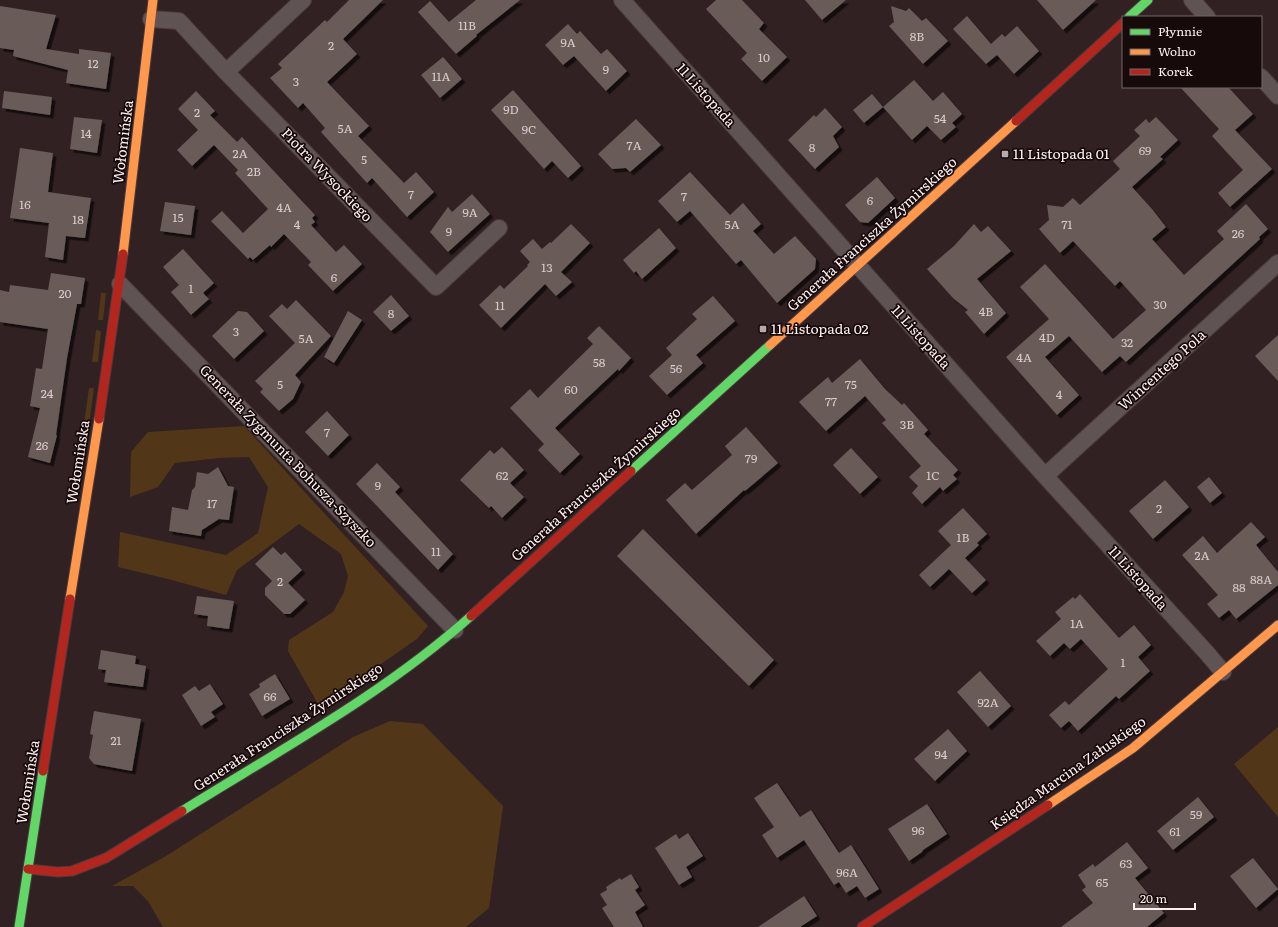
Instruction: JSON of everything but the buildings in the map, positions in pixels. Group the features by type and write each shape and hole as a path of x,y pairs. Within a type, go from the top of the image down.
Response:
{"street":[{"name":"Wołomińska","path":"19,927 120,284 153,0"},
{"path":"226,72 303,0"},
{"name":"11 Listopada","path":"622,0 1045,476 1223,672"},
{"path":"1192,0 1206,16"},
{"name":"Piotra Wysockiego","path":"151,19 179,21 226,72 436,287 499,228"},
{"name":"Generała Franciszka Żymirskiego","path":"28,868 58,872 72,871 106,858 360,701 444,640 974,161 1122,24"},
{"path":"1262,78 1278,96"},
{"name":"Wincentego Pola","path":"1045,476 1278,263"},
{"name":"Generała Zygmunta Bohusza-Szyszko","path":"120,284 455,630"},
{"name":"Księdza Marcina Załuskiego","path":"862,927 1005,834 1133,748 1223,672 1243,653 1278,625"}],"shaded area":[{"path":"101,293 106,293 103,320 98,320"},
{"path":"96,330 101,331 98,362 92,362"},
{"path":"89,388 94,388 87,439 82,438"},
{"path":"244,426 428,626 417,639 371,671 318,704 288,651 289,640 333,612 344,592 348,576 341,554 299,524 237,570 226,595 118,567 120,532 226,555 258,533 268,487 249,457 219,458 175,463 158,487 130,497 131,452 148,432"},
{"path":"390,721 423,724 503,806 489,908 466,927 163,927 148,901 133,886 112,886 166,856 353,737"},
{"path":"1278,727 1278,817 1234,764"}],"traffic: fast":[{"path":"1130,16 1148,0"},
{"path":"631,471 770,345"},
{"path":"182,811 331,720 403,670 438,644 471,616"},
{"path":"19,927 43,771"}],"traffic: slow":[{"path":"123,254 153,0"},
{"path":"770,345 1016,121"},
{"path":"70,599 99,419"},
{"path":"1048,805 1133,748 1278,625"}],"traffic: jam":[{"path":"1016,121 1122,24"},
{"path":"99,419 123,254"},
{"path":"471,616 631,471"},
{"path":"43,771 70,599"},
{"path":"862,927 1048,805"},
{"path":"28,869 58,872 72,871 106,858 182,811"}],"place":[{"name":"11 Listopada 01","path":"1005,154"},
{"name":"11 Listopada 02","path":"763,329"}]}
